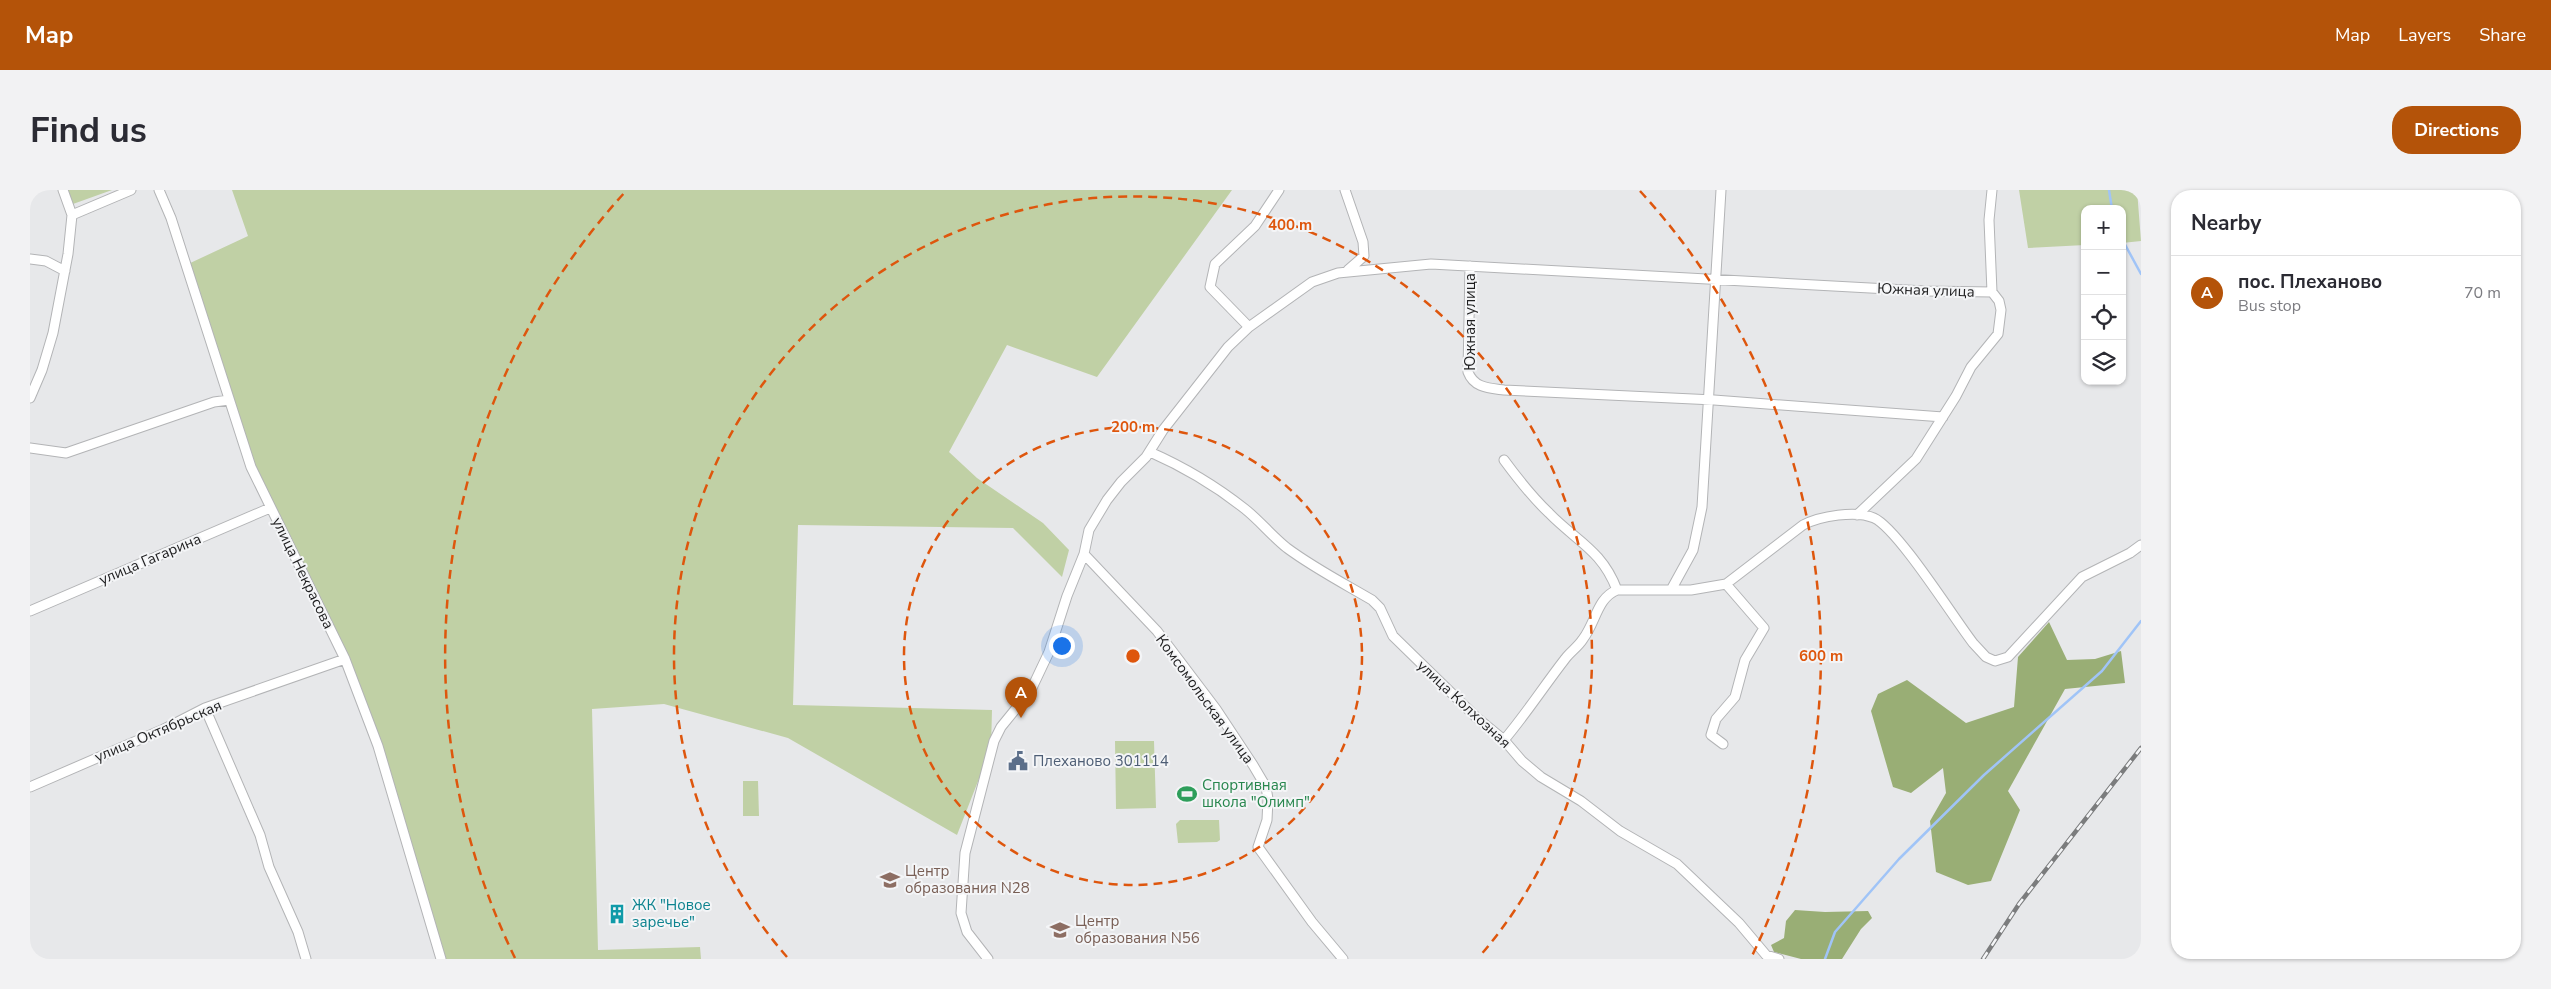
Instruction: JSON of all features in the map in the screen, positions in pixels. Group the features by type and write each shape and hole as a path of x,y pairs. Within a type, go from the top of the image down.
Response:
{"street":[{"path":"30,398 42,370 53,333 71,237 72,215 63,190"},
{"path":"72,215 131,190"},
{"name":"улица Некрасова","path":"159,190 171,218 251,467 345,659 378,746 441,959"},
{"path":"1249,327 1210,287 1215,264 1255,226 1279,190"},
{"path":"988,959 972,941 962,920 965,853 994,742 1001,727 1031,690 1049,652 1067,596 1084,554 1089,530 1107,500 1121,482 1150,452 1163,430 1220,357 1249,327 1312,282 1342,272 1364,256 1363,242 1344,190"},
{"path":"1671,590 1693,550 1700,522 1721,190"},
{"path":"1992,190 1989,220 1992,292"},
{"path":"30,259 46,261 65,271"},
{"name":"Южная улица","path":"1342,272 1431,264 1926,291 1992,292 2000,305 2000,330 1988,348 1971,367 1943,417 1916,459 1857,515"},
{"name":"Южная улица","path":"1470,266 1468,372 1471,380 1478,385 1504,390 1943,417"},
{"path":"30,448 66,453 197,407 229,400"},
{"name":"улица Колхозная","path":"1150,452 1179,465 1211,484 1246,510 1286,547 1307,562 1372,600 1380,608 1393,636 1541,777 1581,801 1620,831 1677,864 1738,923 1766,955 1779,959"},
{"path":"1504,460 1548,513 1596,554 1608,570 1618,590"},
{"name":"улица Гагарина","path":"30,611 270,508"},
{"path":"1504,740 1566,657 1582,641 1603,600 1618,590 1702,589 1726,584 1810,521 1828,516 1857,515 1875,518 1889,529 1967,635 1992,661 2001,661 2008,657 2082,577 2141,545"},
{"name":"Комсомольская улица","path":"1084,554 1157,631 1240,743 1260,776 1268,799 1267,820 1258,846 1312,922 1343,959"},
{"path":"1723,744 1711,735 1712,727 1721,711 1735,697 1745,660 1764,628 1726,584"},
{"name":"улица Октябрьская","path":"30,787 164,729 205,708 345,659"},
{"path":"205,708 260,834 269,866 298,932 306,959"}],"green space":[{"path":"68,190 112,190 73,204"},
{"path":"232,190 1232,190 1097,377 1007,345 949,452 977,478 1043,523 1069,550 1062,577 1013,528 798,525 793,705 992,710 991,748 957,835 788,738 664,704 592,709 598,950 700,947 701,959 437,959 422,892 353,679 349,680 265,492 186,265 248,236"},
{"path":"2019,190 2137,190 2141,241 2126,243 2126,205 2081,205 2081,245 2028,248"},
{"path":"2049,622 2067,660 2095,659 2121,651 2125,683 2065,689 2008,791 2020,810 1991,881 1968,885 1936,872 1930,821 1946,793 1943,768 1911,793 1893,787 1871,711 1878,694 1907,680 1966,723 2014,707 2018,657"},
{"path":"1115,741 1154,741 1156,808 1116,809"},
{"path":"743,781 758,781 759,816 743,816"},
{"path":"1180,820 1219,820 1220,840 1217,842 1178,843 1176,824"},
{"path":"1795,910 1825,912 1868,911 1872,918 1861,929 1842,959 1801,959 1774,952 1771,945 1784,938 1786,921"}],"waterway":[{"path":"2109,190 2111,205"},
{"path":"2126,246 2141,274"},
{"path":"1825,959 1835,932 1899,859 1984,775 2102,671 2141,621"}],"railway":[{"path":"1983,959 2019,904 2141,748"}],"place":[{"name":"пос. Плеханово","path":"1021,718"},
{"name":"Плеханово 301114","path":"1018,761"},
{"name":"Спортивная школа \"Олимп\"","path":"1187,794"},
{"name":"Центр образования N28","path":"890,880"},
{"name":"ЖК \"Новое заречье\"","path":"617,914"},
{"name":"Центр образования N56","path":"1060,930"}]}
